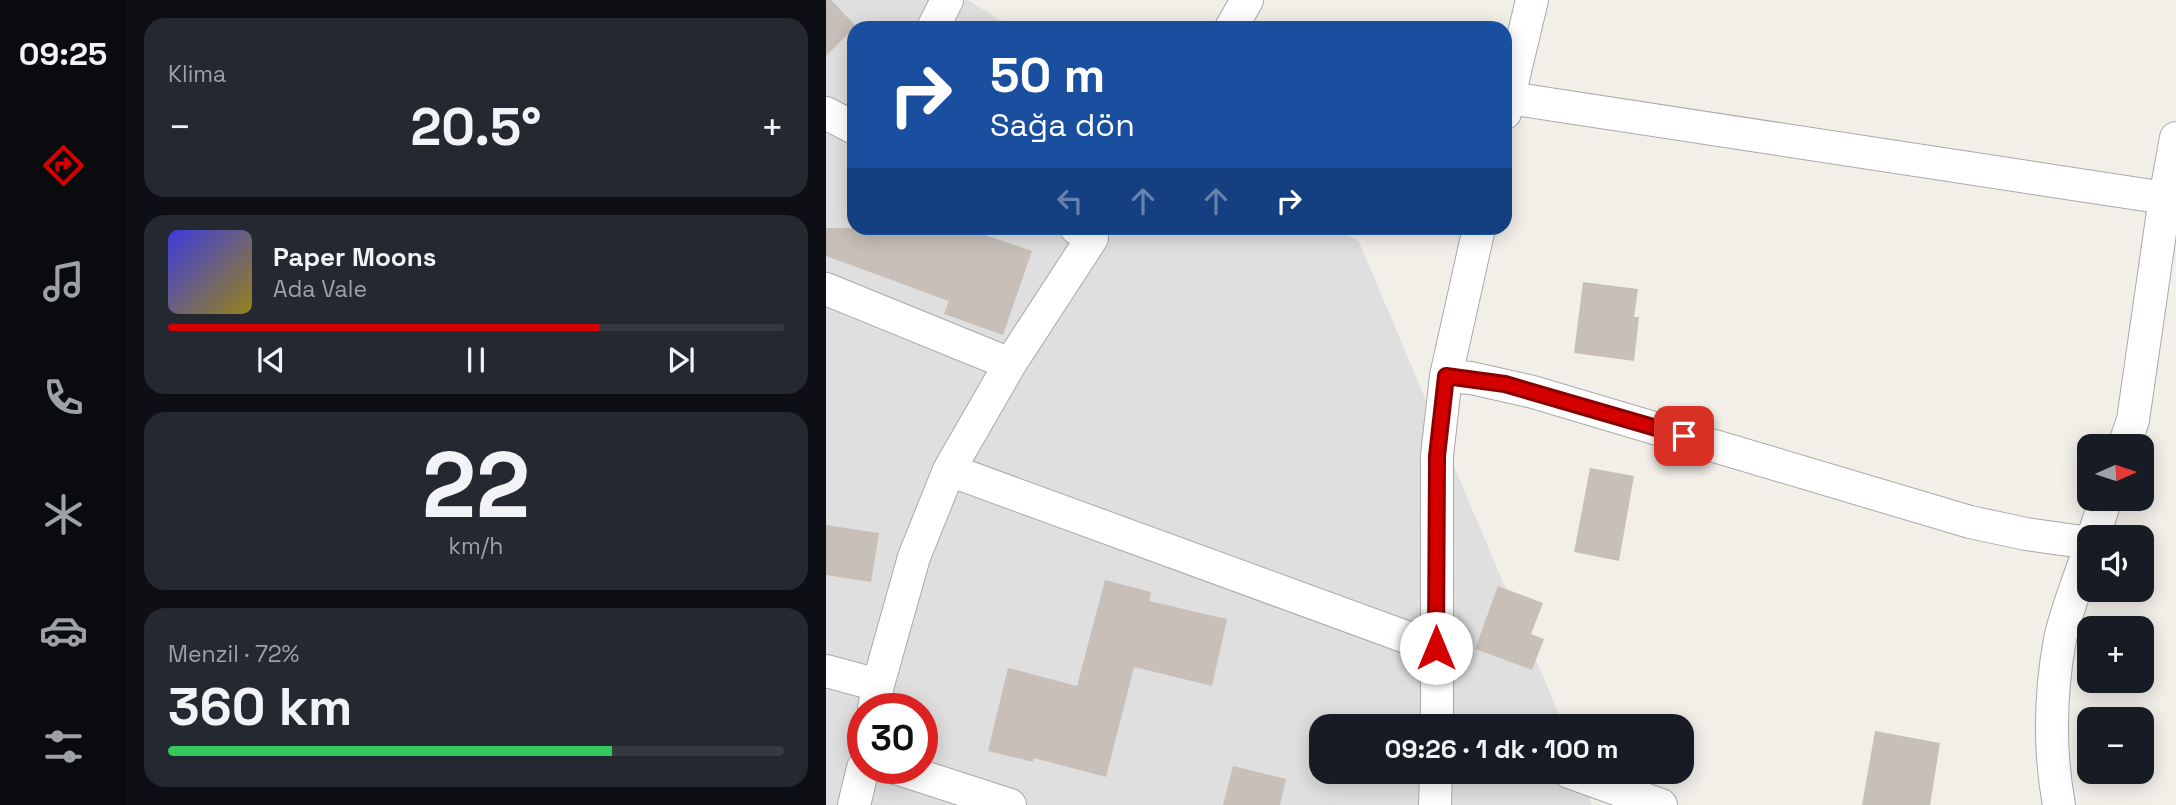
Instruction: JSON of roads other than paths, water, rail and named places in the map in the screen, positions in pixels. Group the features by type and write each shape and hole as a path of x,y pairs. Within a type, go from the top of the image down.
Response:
{"street":[{"path":"936,21 947,0"},
{"path":"1235,21 1247,0"},
{"path":"1512,85 1532,0"},
{"path":"1512,107 2165,198"},
{"path":"826,113 847,124"},
{"path":"2128,434 2133,420 2176,138"},
{"path":"877,693 914,557 949,470 1087,235"},
{"path":"1439,714 1436,648 1437,456 1446,376 1477,235"},
{"path":"826,289 1010,364"},
{"path":"1446,376 1471,377 1533,391 1970,522 2077,543"},
{"path":"949,470 1436,648"},
{"path":"2059,805 2051,731 2053,687 2061,637 2077,586"},
{"path":"826,671 868,693"},
{"path":"938,782 1010,805"},
{"path":"854,805 859,784"},
{"path":"1435,805 1436,784"},
{"path":"1602,784 1661,805"}]}
